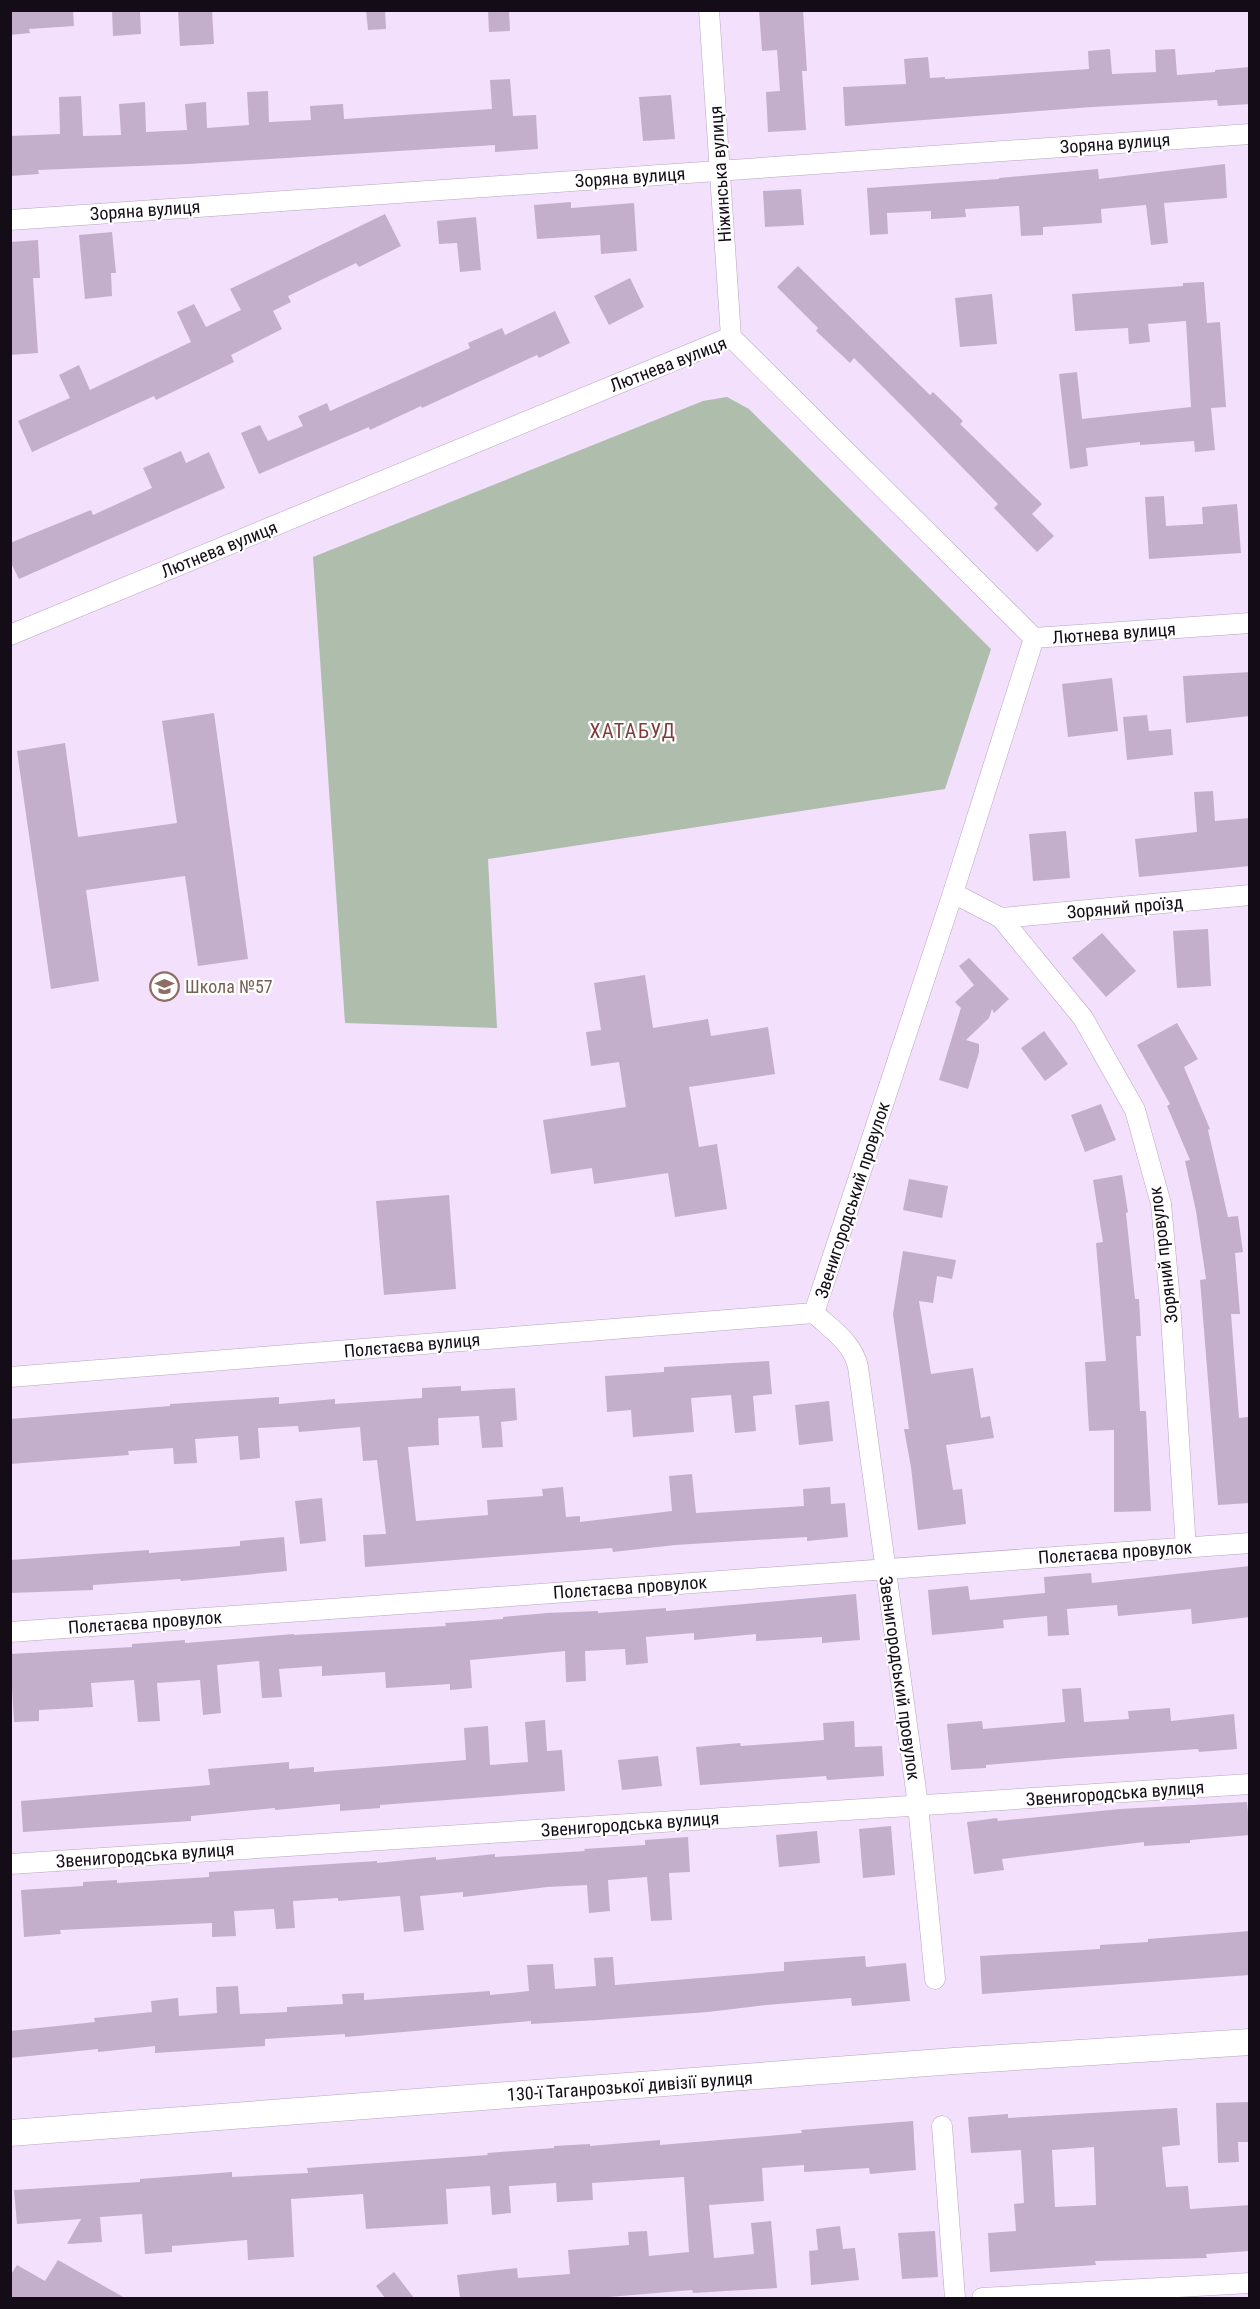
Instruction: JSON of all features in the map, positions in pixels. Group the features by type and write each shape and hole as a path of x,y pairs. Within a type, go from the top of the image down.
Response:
{"street":[{"name":"Ніжинська вулиця","path":"709,10 731,337"},
{"name":"Зоряна вулиця","path":"10,220 1250,134"},
{"name":"Лютнева вулиця","path":"10,635 731,337 1034,638 1250,623"},
{"name":"Звенигородський провулок","path":"935,1979 918,1805 855,1356 849,1346 814,1313 953,893 1034,638"},
{"name":"Зоряний провулок","path":"953,893 1002,918 1083,1018 1135,1110 1161,1204 1170,1301 1186,1548"},
{"name":"Зоряний проїзд","path":"1002,918 1250,896"},
{"name":"Полєтаєва вулиця","path":"10,1377 814,1313"},
{"name":"Полєтаєва провулок","path":"10,1632 1250,1543"},
{"name":"Звенигородська вулиця","path":"10,1864 1250,1784"},
{"name":"130-ї Таганрозької дивізії вулиця","path":"10,2133 954,2061 1250,2042"},
{"path":"942,2126 955,2298"},
{"path":"982,2298 1250,2283"}],"green space":[{"path":"727,397 749,409 991,649 945,789 488,859 497,1028 345,1023 313,557 703,401"}],"building":[{"path":"10,10 73,10 74,26 29,29 30,33 10,35"},
{"path":"112,10 140,10 141,34 113,36"},
{"path":"178,10 212,10 214,44 180,46"},
{"path":"366,10 385,10 386,29 368,30"},
{"path":"488,10 509,10 510,31 489,32"},
{"path":"759,10 803,10 807,71 802,71 806,130 768,132 766,92 780,91 777,50 762,51"},
{"path":"1110,49 1112,74 1156,72 1155,50 1175,49 1177,75 1250,67 1250,104 1218,106 1217,100 845,126 843,87 906,84 904,59 928,57 930,78 945,77 945,79 1089,69 1088,51"},
{"path":"510,79 513,116 536,115 538,149 495,152 495,145 189,164 38,170 39,174 10,176 10,136 60,134 59,97 81,96 83,136 121,135 119,104 145,102 146,132 187,130 185,104 206,102 207,128 249,125 247,92 268,91 269,122 311,120 310,106 343,104 344,119 492,109 490,80"},
{"path":"671,95 675,139 643,141 639,97"},
{"path":"1225,164 1227,198 1164,203 1168,243 1151,245 1146,205 1101,209 1102,223 1043,227 1043,235 1021,236 1019,206 965,209 966,217 931,219 931,211 887,213 888,234 870,235 867,188 999,179 1098,169 1099,179"},
{"path":"801,189 804,225 765,227 763,191"},
{"path":"571,202 571,208 634,203 637,251 601,254 600,235 537,239 534,205"},
{"path":"385,214 401,246 359,267 356,263 288,296 291,302 273,311 282,329 231,355 234,362 156,400 154,396 32,452 18,421 70,398 59,375 79,365 90,390 191,342 177,312 194,304 206,327 241,310 230,289"},
{"path":"476,217 481,270 460,272 457,243 439,244 437,221"},
{"path":"112,232 116,273 111,273 112,296 85,299 79,235"},
{"path":"38,240 40,278 33,278 38,353 10,355 10,242"},
{"path":"798,266 930,395 933,392 963,421 960,424 1042,504 1032,514 1054,536 1037,552 994,508 998,504 911,415 854,358 850,363 816,331 818,328 777,287"},
{"path":"630,278 644,307 609,325 594,296"},
{"path":"1204,282 1207,323 1220,322 1226,407 1211,408 1215,450 1195,452 1194,441 1140,445 1140,442 1086,448 1088,466 1070,469 1059,374 1077,372 1082,419 1191,407 1186,321 1148,324 1150,342 1129,344 1128,328 1075,331 1072,294 1183,286 1183,283"},
{"path":"992,294 997,344 960,347 955,298"},
{"path":"555,311 570,343 539,358 537,355 370,430 369,427 259,474 241,433 260,425 268,441 303,426 298,416 327,403 330,411 470,348 468,343 502,328 505,335"},
{"path":"181,451 186,463 209,452 225,488 19,579 10,561 10,543 91,510 93,515 152,488 143,468"},
{"path":"1164,496 1166,526 1203,524 1202,507 1237,504 1241,553 1149,559 1145,497"},
{"path":"1250,672 1250,716 1186,723 1183,676"},
{"path":"1112,678 1118,731 1068,737 1062,684"},
{"path":"214,713 248,959 198,966 185,876 86,890 99,981 51,989 17,751 65,743 78,837 177,823 162,721"},
{"path":"1147,715 1149,731 1171,729 1173,755 1127,760 1123,717"},
{"path":"1213,791 1215,821 1250,818 1250,866 1139,877 1135,839 1197,832 1194,792"},
{"path":"1066,831 1070,878 1033,881 1029,834"},
{"path":"1208,929 1211,986 1177,988 1173,931"},
{"path":"1102,933 1136,971 1106,997 1072,958"},
{"path":"969,958 1009,999 994,1013 992,1009 989,1018 966,1040 979,1044 979,1052 968,1089 939,1080 961,1008 955,1002 974,985 959,966"},
{"path":"645,975 653,1028 708,1019 711,1036 768,1027 775,1074 689,1087 699,1147 717,1144 727,1209 675,1217 668,1173 594,1184 592,1168 551,1174 543,1120 626,1107 619,1062 591,1066 586,1032 601,1030 594,983"},
{"path":"1177,1023 1198,1059 1184,1067 1210,1129 1208,1130 1228,1217 1238,1216 1243,1252 1235,1253 1240,1314 1231,1314 1239,1418 1248,1417 1250,1503 1218,1505 1200,1280 1206,1279 1196,1211 1185,1161 1190,1160 1167,1106 1170,1104 1137,1045"},
{"path":"1044,1031 1068,1064 1045,1081 1021,1048"},
{"path":"1101,1104 1116,1140 1085,1152 1071,1115"},
{"path":"1122,1175 1128,1212 1126,1213 1135,1299 1139,1299 1141,1336 1136,1336 1140,1411 1146,1411 1151,1511 1114,1512 1114,1430 1089,1431 1085,1362 1106,1361 1096,1243 1103,1242 1093,1180"},
{"path":"909,1179 948,1186 942,1218 903,1210"},
{"path":"449,1195 456,1289 384,1295 376,1201"},
{"path":"903,1251 956,1260 952,1279 937,1276 933,1303 919,1301 931,1374 973,1368 981,1418 990,1416 994,1438 946,1445 953,1490 962,1489 966,1524 918,1530 904,1429 909,1429 893,1314"},
{"path":"769,1361 772,1394 753,1396 756,1431 735,1433 731,1395 691,1398 694,1432 633,1437 631,1410 607,1412 605,1376 664,1372 664,1367"},
{"path":"461,1386 461,1391 515,1388 517,1420 501,1422 503,1447 482,1448 479,1416 438,1418 439,1445 408,1447 416,1521 488,1515 487,1500 543,1496 542,1489 563,1487 566,1517 580,1516 580,1522 672,1511 669,1476 692,1474 696,1513 804,1506 803,1489 830,1487 831,1504 845,1503 848,1537 807,1541 807,1537 675,1545 613,1552 612,1548 365,1567 363,1535 386,1534 377,1460 363,1461 360,1427 299,1432 298,1426 258,1428 260,1458 240,1460 238,1436 195,1439 197,1463 174,1464 173,1448 128,1451 129,1455 10,1464 10,1419 170,1406 170,1404 279,1397 279,1404 335,1399 335,1404 422,1398 422,1388"},
{"path":"829,1401 833,1441 799,1445 795,1405"},
{"path":"322,1498 326,1541 300,1544 295,1501"},
{"path":"284,1537 287,1571 181,1581 180,1579 93,1585 93,1590 10,1593 10,1560 240,1546 240,1541"},
{"path":"1250,1566 1250,1617 1192,1624 1191,1609 1118,1616 1117,1605 1067,1609 1069,1635 1048,1636 1047,1616 1003,1620 1004,1628 932,1635 928,1590 968,1586 970,1600 1045,1593 1044,1577 1091,1573 1092,1583"},
{"path":"856,1594 860,1640 822,1643 822,1637 756,1641 756,1634 694,1640 694,1633 646,1637 648,1663 626,1665 625,1649 585,1651 586,1681 566,1682 565,1651 470,1660 472,1688 450,1690 450,1684 386,1688 385,1672 322,1676 322,1666 279,1669 282,1697 262,1698 259,1661 217,1665 221,1713 203,1715 200,1680 157,1683 160,1721 138,1722 134,1680 91,1683 93,1707 39,1710 39,1721 14,1722 10,1654 132,1647 132,1644 185,1640 185,1643 294,1634 446,1626 445,1623 547,1613 598,1611 598,1613 666,1608 666,1611"},
{"path":"1081,1688 1084,1722 1129,1719 1128,1711 1170,1708 1171,1721 1234,1714 1237,1749 1199,1752 1198,1749 1068,1758 951,1770 947,1724 982,1721 983,1729 1065,1722 1062,1689"},
{"path":"545,1720 547,1751 562,1750 565,1791 380,1805 380,1808 340,1811 340,1804 275,1810 275,1808 191,1816 191,1821 23,1832 21,1801 210,1785 208,1769 289,1762 289,1769 314,1767 314,1772 466,1760 464,1728 488,1726 490,1765 528,1762 525,1722"},
{"path":"854,1721 855,1747 882,1746 884,1776 827,1780 826,1776 700,1785 696,1747 824,1740 823,1723"},
{"path":"658,1756 662,1786 622,1790 618,1760"},
{"path":"1247,1802 1250,1835 1190,1840 1190,1843 1144,1846 1144,1842 1002,1859 1004,1870 974,1874 967,1822 1120,1809"},
{"path":"891,1826 895,1875 863,1878 859,1829"},
{"path":"817,1831 820,1863 779,1867 776,1835"},
{"path":"688,1837 690,1872 669,1873 672,1920 651,1921 647,1877 608,1880 610,1911 589,1913 587,1885 547,1887 463,1897 463,1892 420,1896 424,1930 404,1932 400,1896 338,1901 338,1898 293,1901 295,1928 276,1929 274,1909 234,1911 236,1936 212,1937 212,1923 60,1930 61,1934 24,1937 21,1890 83,1886 83,1882 117,1880 117,1883 209,1877 209,1872 377,1861 377,1863 436,1857 436,1860 495,1854 495,1857 585,1851 584,1849 645,1845 645,1840"},
{"path":"1250,1931 1250,1975 982,1994 980,1956 1100,1949 1100,1945 1148,1942 1148,1939"},
{"path":"865,1956 866,1967 906,1963 910,2001 852,2006 851,1998 598,2020 531,2024 531,2021 345,2037 345,2034 265,2039 265,2046 155,2053 155,2046 10,2058 10,2031 95,2022 94,2018 152,2012 151,2001 178,1998 179,2016 217,2013 216,1987 238,1986 240,2014 287,2012 287,2007 343,2004 342,1994 364,1993 364,2000 490,1991 490,1995 529,1991 527,1965 553,1964 555,1989 596,1986 594,1958 613,1957 615,1985 784,1971 784,1962"},
{"path":"1250,2102 1250,2142 1238,2142 1239,2162 1218,2163 1216,2103"},
{"path":"1177,2108 1180,2145 1162,2147 1166,2187 1188,2186 1190,2209 1250,2205 1250,2251 1206,2254 1207,2258 1095,2261 1096,2265 990,2272 988,2233 1016,2231 1014,2204 1024,2203 1021,2150 971,2153 968,2117 1008,2114 1008,2118","holes":["1094,2147 1096,2205 1055,2207 1052,2150"]},
{"path":"913,2121 916,2170 870,2174 869,2168 804,2172 804,2165 762,2168 764,2201 709,2205 714,2258 754,2254 751,2223 771,2221 777,2288 693,2293 692,2290 597,2298 460,2298 457,2275 517,2268 518,2278 570,2274 568,2250 629,2245 628,2232 647,2231 649,2256 689,2252 684,2177 592,2183 593,2200 557,2202 556,2183 509,2186 511,2213 492,2215 490,2186 446,2189 448,2224 366,2229 363,2194 291,2199 294,2257 248,2260 247,2240 172,2246 172,2252 145,2254 142,2214 100,2217 102,2242 67,2244 81,2219 17,2224 14,2190 140,2182 140,2179 232,2172 232,2177 308,2173 307,2168 488,2155 487,2153 554,2148 554,2146 590,2144 590,2146 660,2140 660,2145"},
{"path":"840,2226 843,2249 855,2248 859,2280 811,2285 809,2251 818,2250 816,2229"},
{"path":"935,2231 938,2277 902,2279 898,2233"},
{"path":"58,2260 125,2298 10,2298 10,2276 17,2265 45,2281"},
{"path":"394,2272 414,2298 385,2298 376,2286"}],"place":[{"name":"Школа №57","path":"164,986"}],"district":[{"name":"ХАТАБУД","path":"633,731"}]}
